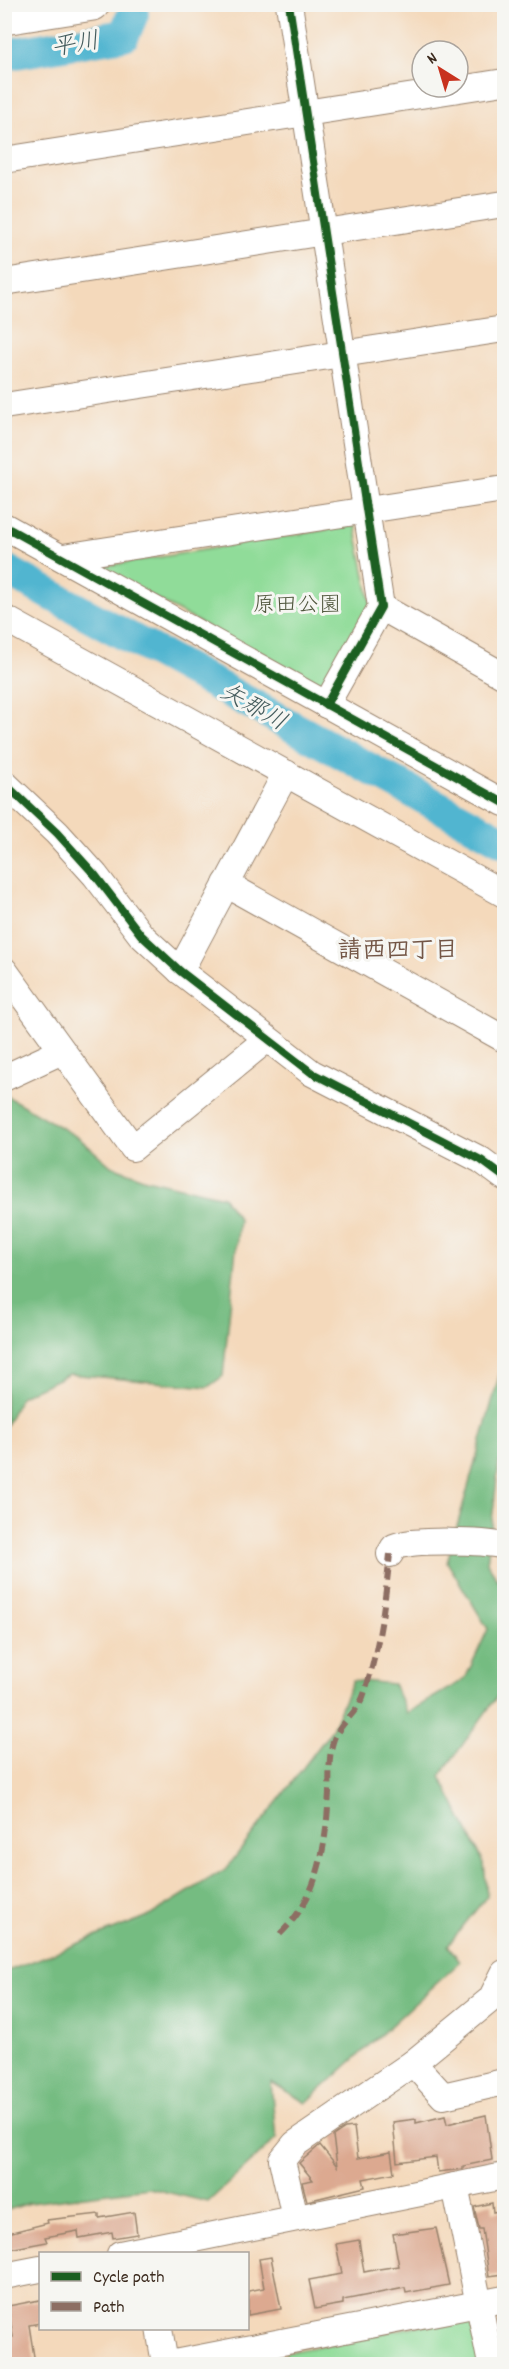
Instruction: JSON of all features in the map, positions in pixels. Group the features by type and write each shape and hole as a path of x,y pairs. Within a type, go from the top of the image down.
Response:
{"main road":[{"path":"4,18 84,5"}],"street":[{"path":"289,4 381,607 326,705"},
{"path":"4,160 504,81"},
{"path":"4,282 504,204"},
{"path":"4,406 504,330"},
{"path":"63,557 504,489"},
{"path":"4,526 504,803"},
{"path":"381,607 504,676"},
{"path":"4,618 504,894"},
{"path":"180,971 285,772"},
{"path":"4,783 57,833 95,875 141,934 180,971 267,1040 312,1073 481,1160 504,1178"},
{"path":"226,884 504,1039"},
{"path":"4,970 133,1148 267,1040"},
{"path":"4,1078 62,1051"},
{"path":"390,1554 394,1547 414,1542 491,1543 504,1546"},
{"path":"295,2218 282,2160 295,2144 413,2062 491,1998 504,1972"},
{"path":"413,2062 443,2096 504,2082"},
{"path":"147,2251 295,2218 504,2176"},
{"path":"455,2186 491,2364"},
{"path":"4,2276 39,2269"},
{"path":"159,2330 167,2364 275,2354 504,2299"}],"green space":[{"name":"原田公園","path":"355,525 371,606 327,692 105,571 106,566"},
{"path":"5,1095 79,1138 111,1166 146,1179 223,1197 239,1219 223,1376 208,1387 69,1374 21,1396 5,1427"},
{"path":"504,1359 504,1460 499,1462 487,1563 504,1589 504,1687 440,1776 484,1863 487,1896 448,1945 460,1962 306,2103 271,2082 276,2139 208,2202 149,2188 29,2203 5,2211 5,1972 151,1915 227,1868 331,1731 353,1680 393,1684 407,1713 465,1679 488,1629 447,1562"},
{"path":"470,2315 480,2364 288,2364 285,2353"}],"building":[{"path":"486,2115 492,2160 463,2166 463,2169 438,2172 436,2157 397,2162 393,2122 416,2119 416,2123 445,2116 447,2124"},
{"path":"354,2127 358,2158 391,2152 394,2173 363,2179 365,2187 307,2201 302,2182 313,2180 299,2163 320,2145 337,2166 333,2136 345,2128"},
{"path":"492,2203 493,2212 504,2210 504,2274 489,2276 482,2229 479,2229 474,2207"},
{"path":"134,2212 137,2234 113,2238 112,2232 79,2238 78,2231 45,2237 47,2242 4,2250 4,2234 48,2223 47,2220 99,2214 99,2218"},
{"path":"436,2228 449,2285 406,2293 405,2288 343,2300 343,2304 315,2309 309,2280 342,2274 336,2244 359,2240 364,2272 399,2266 393,2234"},
{"path":"271,2257 281,2309 249,2315 249,2291 264,2288 259,2259"},
{"path":"39,2300 39,2323 29,2325 35,2363 4,2364 4,2345 11,2344 10,2338 13,2337 8,2306"}],"waterway":[{"name":"平川","path":"4,55 124,35 133,14"},
{"name":"矢那川","path":"4,569 504,842"}],"marked path":[{"path":"280,1934 304,1903 318,1868 326,1831 331,1748 335,1736 360,1703 369,1680 381,1626 390,1554"}],"cycle path":[{"path":"289,4 381,607 326,705"},
{"path":"4,526 504,803"},
{"path":"4,783 57,833 95,875 141,935 180,971 312,1073 481,1160 504,1177"}],"district":[{"name":"請西四丁目","path":"398,949"}]}
